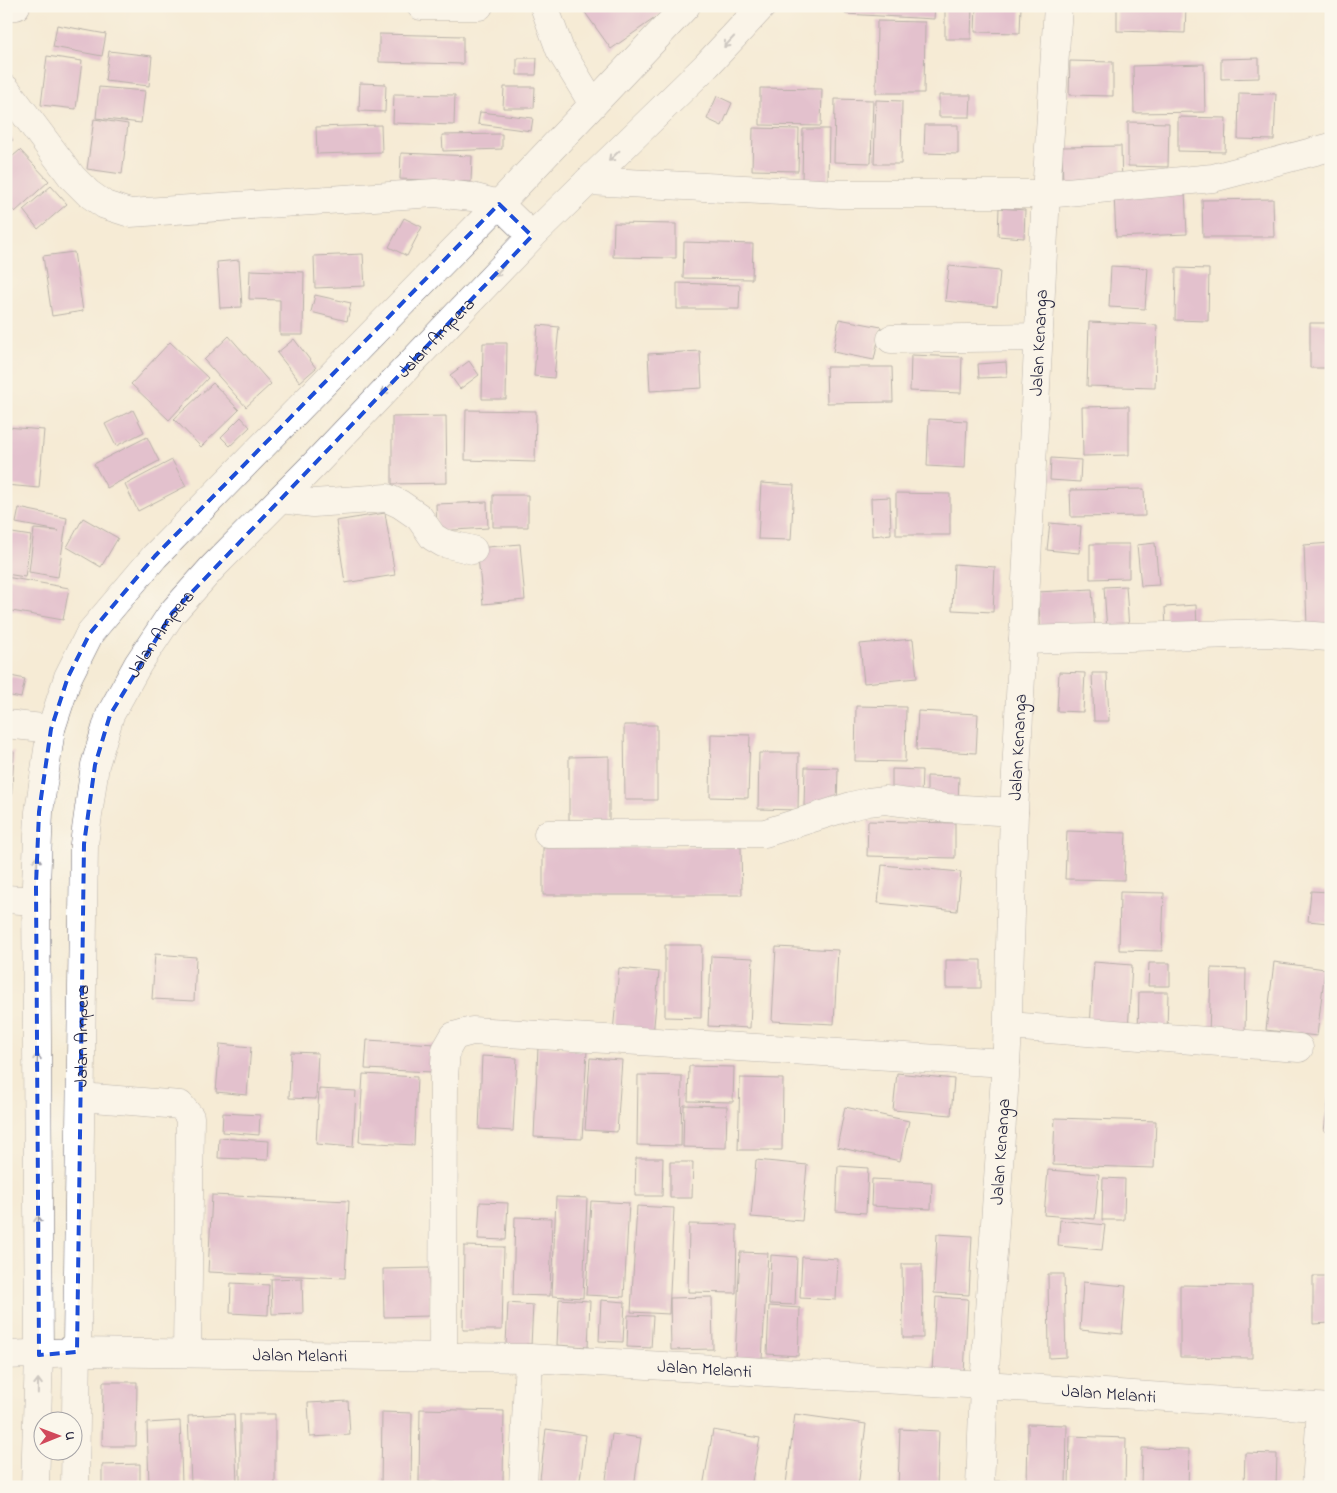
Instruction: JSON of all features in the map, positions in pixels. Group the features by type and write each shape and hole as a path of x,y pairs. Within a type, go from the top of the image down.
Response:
{"street":[{"path":"6,7 16,6"},
{"path":"421,6 479,6"},
{"path":"544,6 560,50 593,104"},
{"path":"35,1487 39,1355 36,901 39,812 51,729 68,676 90,633 155,556 499,204 686,6"},
{"name":"Jalan Ampera","path":"75,1487 84,844 95,765 110,715 138,664 172,613 213,567 281,499 532,236 707,65 762,6"},
{"name":"Jalan Kenanga","path":"980,1487 984,1385 1008,1026 1014,812 1046,194 1058,6"},
{"path":"6,89 72,177 88,194 105,205 130,213 435,194 472,197 499,204 532,236"},
{"path":"588,181 840,194 1046,194 1213,178 1331,146"},
{"path":"891,338 1039,338"},
{"path":"281,499 313,503 387,498 419,517 433,537 442,543 473,550"},
{"path":"1023,640 1271,633 1328,637"},
{"path":"6,724 51,729"},
{"path":"548,834 765,833 851,806 885,800 947,808 1014,812"},
{"path":"6,899 36,901"},
{"path":"1008,1026 1299,1048"},
{"path":"443,1356 444,1077 446,1050 454,1036 472,1031 1006,1063"},
{"path":"81,1097 180,1105 190,1117 187,1354"},
{"name":"Jalan Melanti","path":"6,1356 77,1352 529,1358 984,1385 1326,1408"},
{"path":"523,1487 529,1358"},
{"path":"1316,1487 1326,1408"}],"highlighted area":[{"path":"499,204 532,236 172,613 110,715 95,765 84,844 77,1352 39,1355 36,885 39,812 51,729 68,677 90,633 155,556"}],"building":[{"path":"591,6 672,6 611,49 584,11"},
{"path":"845,6 935,6 934,19 845,14"},
{"path":"945,6 972,6 971,39 945,39"},
{"path":"976,6 1021,6 1020,33 975,32"},
{"path":"1117,6 1186,6 1185,33 1117,31"},
{"path":"877,21 925,22 924,93 876,93"},
{"path":"57,25 106,34 102,56 53,47"},
{"path":"379,34 463,36 463,64 379,62"},
{"path":"109,51 152,56 149,86 105,81"},
{"path":"47,56 82,61 76,109 41,105"},
{"path":"517,58 537,58 536,75 517,75"},
{"path":"1259,58 1259,78 1221,79 1221,59"},
{"path":"1070,61 1113,62 1113,96 1069,95"},
{"path":"1204,64 1205,112 1134,113 1133,66"},
{"path":"360,83 386,84 385,112 359,111"},
{"path":"99,87 145,91 141,123 96,118"},
{"path":"504,87 535,87 534,108 503,108"},
{"path":"760,88 822,89 821,126 760,125"},
{"path":"1239,93 1276,94 1274,140 1238,139"},
{"path":"394,94 455,95 454,125 393,123"},
{"path":"939,95 971,95 970,117 939,117"},
{"path":"717,96 732,103 722,126 707,119"},
{"path":"835,99 873,100 871,163 834,162"},
{"path":"876,100 902,101 901,164 874,164"},
{"path":"480,112 533,118 531,131 478,124"},
{"path":"1178,117 1226,118 1225,152 1178,151"},
{"path":"94,119 128,124 122,174 87,169"},
{"path":"1128,122 1169,123 1168,167 1128,166"},
{"path":"381,125 382,152 317,154 316,127"},
{"path":"925,125 958,125 958,154 924,153"},
{"path":"753,128 799,129 798,171 752,170"},
{"path":"803,129 829,129 828,181 802,180"},
{"path":"6,132 13,140 6,147"},
{"path":"502,134 502,149 443,151 442,135"},
{"path":"1121,146 1122,186 1063,187 1062,147"},
{"path":"20,150 49,181 15,212 6,203 6,162"},
{"path":"401,153 472,156 471,182 400,179"},
{"path":"51,186 67,204 38,229 23,210"},
{"path":"1185,191 1187,234 1116,237 1114,194"},
{"path":"1273,199 1274,237 1203,237 1202,200"},
{"path":"999,208 1025,210 1024,238 998,236"},
{"path":"404,218 422,227 407,256 389,247"},
{"path":"614,223 676,224 676,258 613,257"},
{"path":"684,242 753,244 752,279 683,278"},
{"path":"74,252 83,311 52,316 43,256"},
{"path":"363,254 365,286 315,288 314,256"},
{"path":"239,260 242,307 220,308 217,262"},
{"path":"949,266 1000,271 997,306 945,301"},
{"path":"1111,266 1148,268 1145,309 1109,307"},
{"path":"1176,268 1209,269 1208,321 1175,320"},
{"path":"250,270 304,272 303,335 280,335 280,300 249,299"},
{"path":"677,283 740,285 739,309 677,309"},
{"path":"315,295 351,303 347,321 311,312"},
{"path":"839,319 881,327 874,360 833,352"},
{"path":"1089,322 1157,325 1155,388 1087,386"},
{"path":"1310,323 1331,323 1331,368 1310,368"},
{"path":"538,325 559,327 554,378 534,376"},
{"path":"229,336 271,384 246,407 204,360"},
{"path":"294,339 316,368 300,382 277,353"},
{"path":"170,342 208,378 169,420 131,384"},
{"path":"483,343 507,343 506,399 482,399"},
{"path":"700,351 702,388 650,391 648,354"},
{"path":"911,355 962,357 961,393 910,391"},
{"path":"469,361 479,375 460,389 450,375"},
{"path":"1006,362 1007,377 979,378 978,364"},
{"path":"826,367 892,367 893,402 827,403"},
{"path":"213,383 239,410 201,447 174,419"},
{"path":"1129,406 1129,455 1083,456 1082,407"},
{"path":"133,410 144,432 116,446 105,424"},
{"path":"466,410 536,411 535,462 465,460"},
{"path":"446,416 447,483 392,484 392,417"},
{"path":"241,417 250,427 230,446 221,437"},
{"path":"929,419 967,421 965,468 927,466"},
{"path":"6,427 44,430 39,488 6,485"},
{"path":"147,437 159,461 107,488 94,464"},
{"path":"1051,458 1081,460 1080,482 1050,480"},
{"path":"172,460 186,486 138,511 125,485"},
{"path":"761,483 794,485 791,540 758,539"},
{"path":"1144,489 1145,516 1071,517 1070,490"},
{"path":"896,493 950,494 950,535 896,535"},
{"path":"493,495 528,495 528,527 493,527"},
{"path":"890,497 891,534 872,536 871,498"},
{"path":"487,502 488,528 437,531 436,504"},
{"path":"19,508 67,518 58,577 29,572 34,529 59,531 16,523"},
{"path":"385,513 395,575 345,583 336,521"},
{"path":"83,518 118,538 101,567 67,547"},
{"path":"1050,523 1081,526 1079,553 1047,550"},
{"path":"6,532 31,536 25,577 6,574"},
{"path":"1155,543 1159,585 1141,586 1137,545"},
{"path":"1331,543 1331,625 1307,626 1304,545"},
{"path":"520,544 525,600 483,604 477,548"},
{"path":"1090,544 1129,544 1129,578 1090,579"},
{"path":"954,564 995,567 993,612 952,610"},
{"path":"6,577 69,588 63,620 6,610"},
{"path":"1126,586 1129,629 1107,631 1104,587"},
{"path":"1092,589 1095,632 1041,634 1038,592"},
{"path":"1196,605 1197,627 1166,629 1165,607"},
{"path":"913,639 917,678 864,683 860,644"},
{"path":"1059,672 1085,673 1083,712 1057,711"},
{"path":"1092,673 1107,673 1109,721 1094,721"},
{"path":"6,675 25,679 21,698 6,695"},
{"path":"856,706 906,707 905,762 855,761"},
{"path":"918,711 978,714 976,753 916,750"},
{"path":"624,725 657,725 657,800 625,800"},
{"path":"711,734 750,735 748,798 710,797"},
{"path":"6,752 14,752 11,806 6,806"},
{"path":"759,753 799,753 798,810 758,809"},
{"path":"609,756 609,820 569,820 569,757"},
{"path":"805,767 838,768 837,806 804,806"},
{"path":"892,769 922,770 921,797 892,796"},
{"path":"927,776 959,777 958,803 927,802"},
{"path":"868,821 955,823 955,858 867,856"},
{"path":"1067,831 1126,833 1124,880 1065,879"},
{"path":"741,847 742,895 543,895 543,848"},
{"path":"882,865 961,872 957,911 878,903"},
{"path":"1311,891 1330,892 1328,923 1308,921"},
{"path":"1120,892 1164,893 1162,951 1119,950"},
{"path":"665,945 702,945 701,1018 665,1017"},
{"path":"776,947 838,950 834,1024 772,1021"},
{"path":"155,954 196,957 194,1001 152,999"},
{"path":"711,956 753,958 750,1028 708,1026"},
{"path":"946,960 981,960 981,988 946,988"},
{"path":"1094,962 1132,965 1128,1031 1090,1028"},
{"path":"1274,962 1325,969 1317,1036 1266,1030"},
{"path":"1149,963 1170,963 1170,986 1148,986"},
{"path":"619,968 659,972 653,1036 613,1032"},
{"path":"1211,968 1246,969 1245,1036 1209,1035"},
{"path":"1139,992 1168,992 1167,1034 1138,1033"},
{"path":"367,1040 435,1044 433,1072 365,1069"},
{"path":"220,1044 251,1047 247,1095 216,1092"},
{"path":"538,1047 587,1050 582,1139 534,1137"},
{"path":"291,1052 318,1053 316,1099 289,1098"},
{"path":"482,1056 517,1058 513,1131 479,1129"},
{"path":"590,1058 622,1060 617,1132 585,1130"},
{"path":"689,1066 734,1067 733,1102 688,1101"},
{"path":"897,1073 954,1079 951,1115 893,1110"},
{"path":"363,1074 417,1077 414,1145 359,1142"},
{"path":"638,1075 682,1076 681,1146 637,1145"},
{"path":"740,1078 783,1079 782,1150 738,1150"},
{"path":"1331,1088 1331,1132 1324,1131"},
{"path":"319,1089 356,1091 353,1147 316,1144"},
{"path":"684,1105 727,1106 726,1148 683,1147"},
{"path":"845,1107 909,1121 900,1161 837,1147"},
{"path":"223,1113 260,1115 259,1135 222,1132"},
{"path":"1055,1118 1156,1121 1154,1168 1053,1165"},
{"path":"219,1138 269,1141 268,1160 218,1158"},
{"path":"636,1158 663,1158 662,1196 635,1196"},
{"path":"756,1160 807,1165 802,1221 751,1217"},
{"path":"670,1162 693,1162 692,1198 670,1198"},
{"path":"838,1166 868,1168 866,1213 836,1211"},
{"path":"1048,1170 1099,1174 1095,1219 1044,1215"},
{"path":"1103,1178 1125,1179 1124,1220 1102,1220"},
{"path":"872,1179 932,1182 931,1209 871,1206"},
{"path":"212,1195 349,1201 345,1278 208,1272"},
{"path":"556,1197 587,1198 583,1298 552,1296"},
{"path":"591,1201 629,1203 624,1297 586,1295"},
{"path":"480,1202 508,1203 506,1240 478,1239"},
{"path":"637,1206 674,1208 669,1314 631,1312"},
{"path":"515,1217 552,1218 550,1296 513,1295"},
{"path":"1060,1220 1105,1225 1102,1250 1058,1246"},
{"path":"689,1224 737,1225 736,1293 688,1292"},
{"path":"937,1234 972,1236 969,1295 934,1293"},
{"path":"464,1246 504,1247 502,1330 463,1330"},
{"path":"740,1252 768,1253 762,1360 735,1359"},
{"path":"771,1255 797,1257 795,1305 769,1304"},
{"path":"802,1257 838,1259 836,1300 800,1298"},
{"path":"902,1264 922,1264 923,1338 903,1338"},
{"path":"429,1268 430,1316 384,1317 383,1269"},
{"path":"1048,1274 1064,1274 1066,1357 1049,1358"},
{"path":"1313,1276 1331,1276 1331,1323 1313,1324"},
{"path":"302,1278 303,1313 272,1314 271,1279"},
{"path":"1083,1282 1126,1286 1122,1334 1080,1330"},
{"path":"231,1283 269,1285 268,1315 230,1313"},
{"path":"1180,1285 1252,1286 1252,1358 1180,1357"},
{"path":"712,1297 713,1349 671,1350 670,1298"},
{"path":"936,1297 968,1299 964,1374 932,1372"},
{"path":"559,1299 590,1301 588,1347 557,1345"},
{"path":"601,1300 625,1302 623,1342 599,1341"},
{"path":"508,1303 533,1305 531,1346 506,1344"},
{"path":"769,1306 800,1308 798,1356 767,1354"},
{"path":"628,1315 653,1316 651,1348 627,1347"},
{"path":"103,1382 137,1382 136,1446 102,1446"},
{"path":"348,1401 350,1435 310,1437 308,1403"},
{"path":"420,1409 504,1411 503,1483 419,1482"},
{"path":"382,1412 412,1413 411,1487 381,1487"},
{"path":"234,1414 237,1481 191,1483 188,1416"},
{"path":"240,1414 275,1414 275,1487 240,1487"},
{"path":"795,1414 866,1424 858,1487 807,1487 786,1484"},
{"path":"180,1421 182,1484 149,1485 147,1423"},
{"path":"1028,1424 1067,1425 1066,1487 1027,1487"},
{"path":"546,1429 586,1435 579,1487 539,1487"},
{"path":"900,1429 939,1431 937,1487 898,1487"},
{"path":"713,1430 760,1438 751,1487 703,1487"},
{"path":"612,1434 641,1438 634,1487 605,1487"},
{"path":"1070,1436 1126,1438 1125,1487 1069,1487"},
{"path":"1142,1448 1189,1449 1188,1487 1141,1487"},
{"path":"1245,1453 1277,1454 1276,1487 1244,1487"},
{"path":"140,1464 140,1487 102,1487 102,1465"},
{"path":"994,1481 1025,1481 1025,1487 994,1487"}]}
